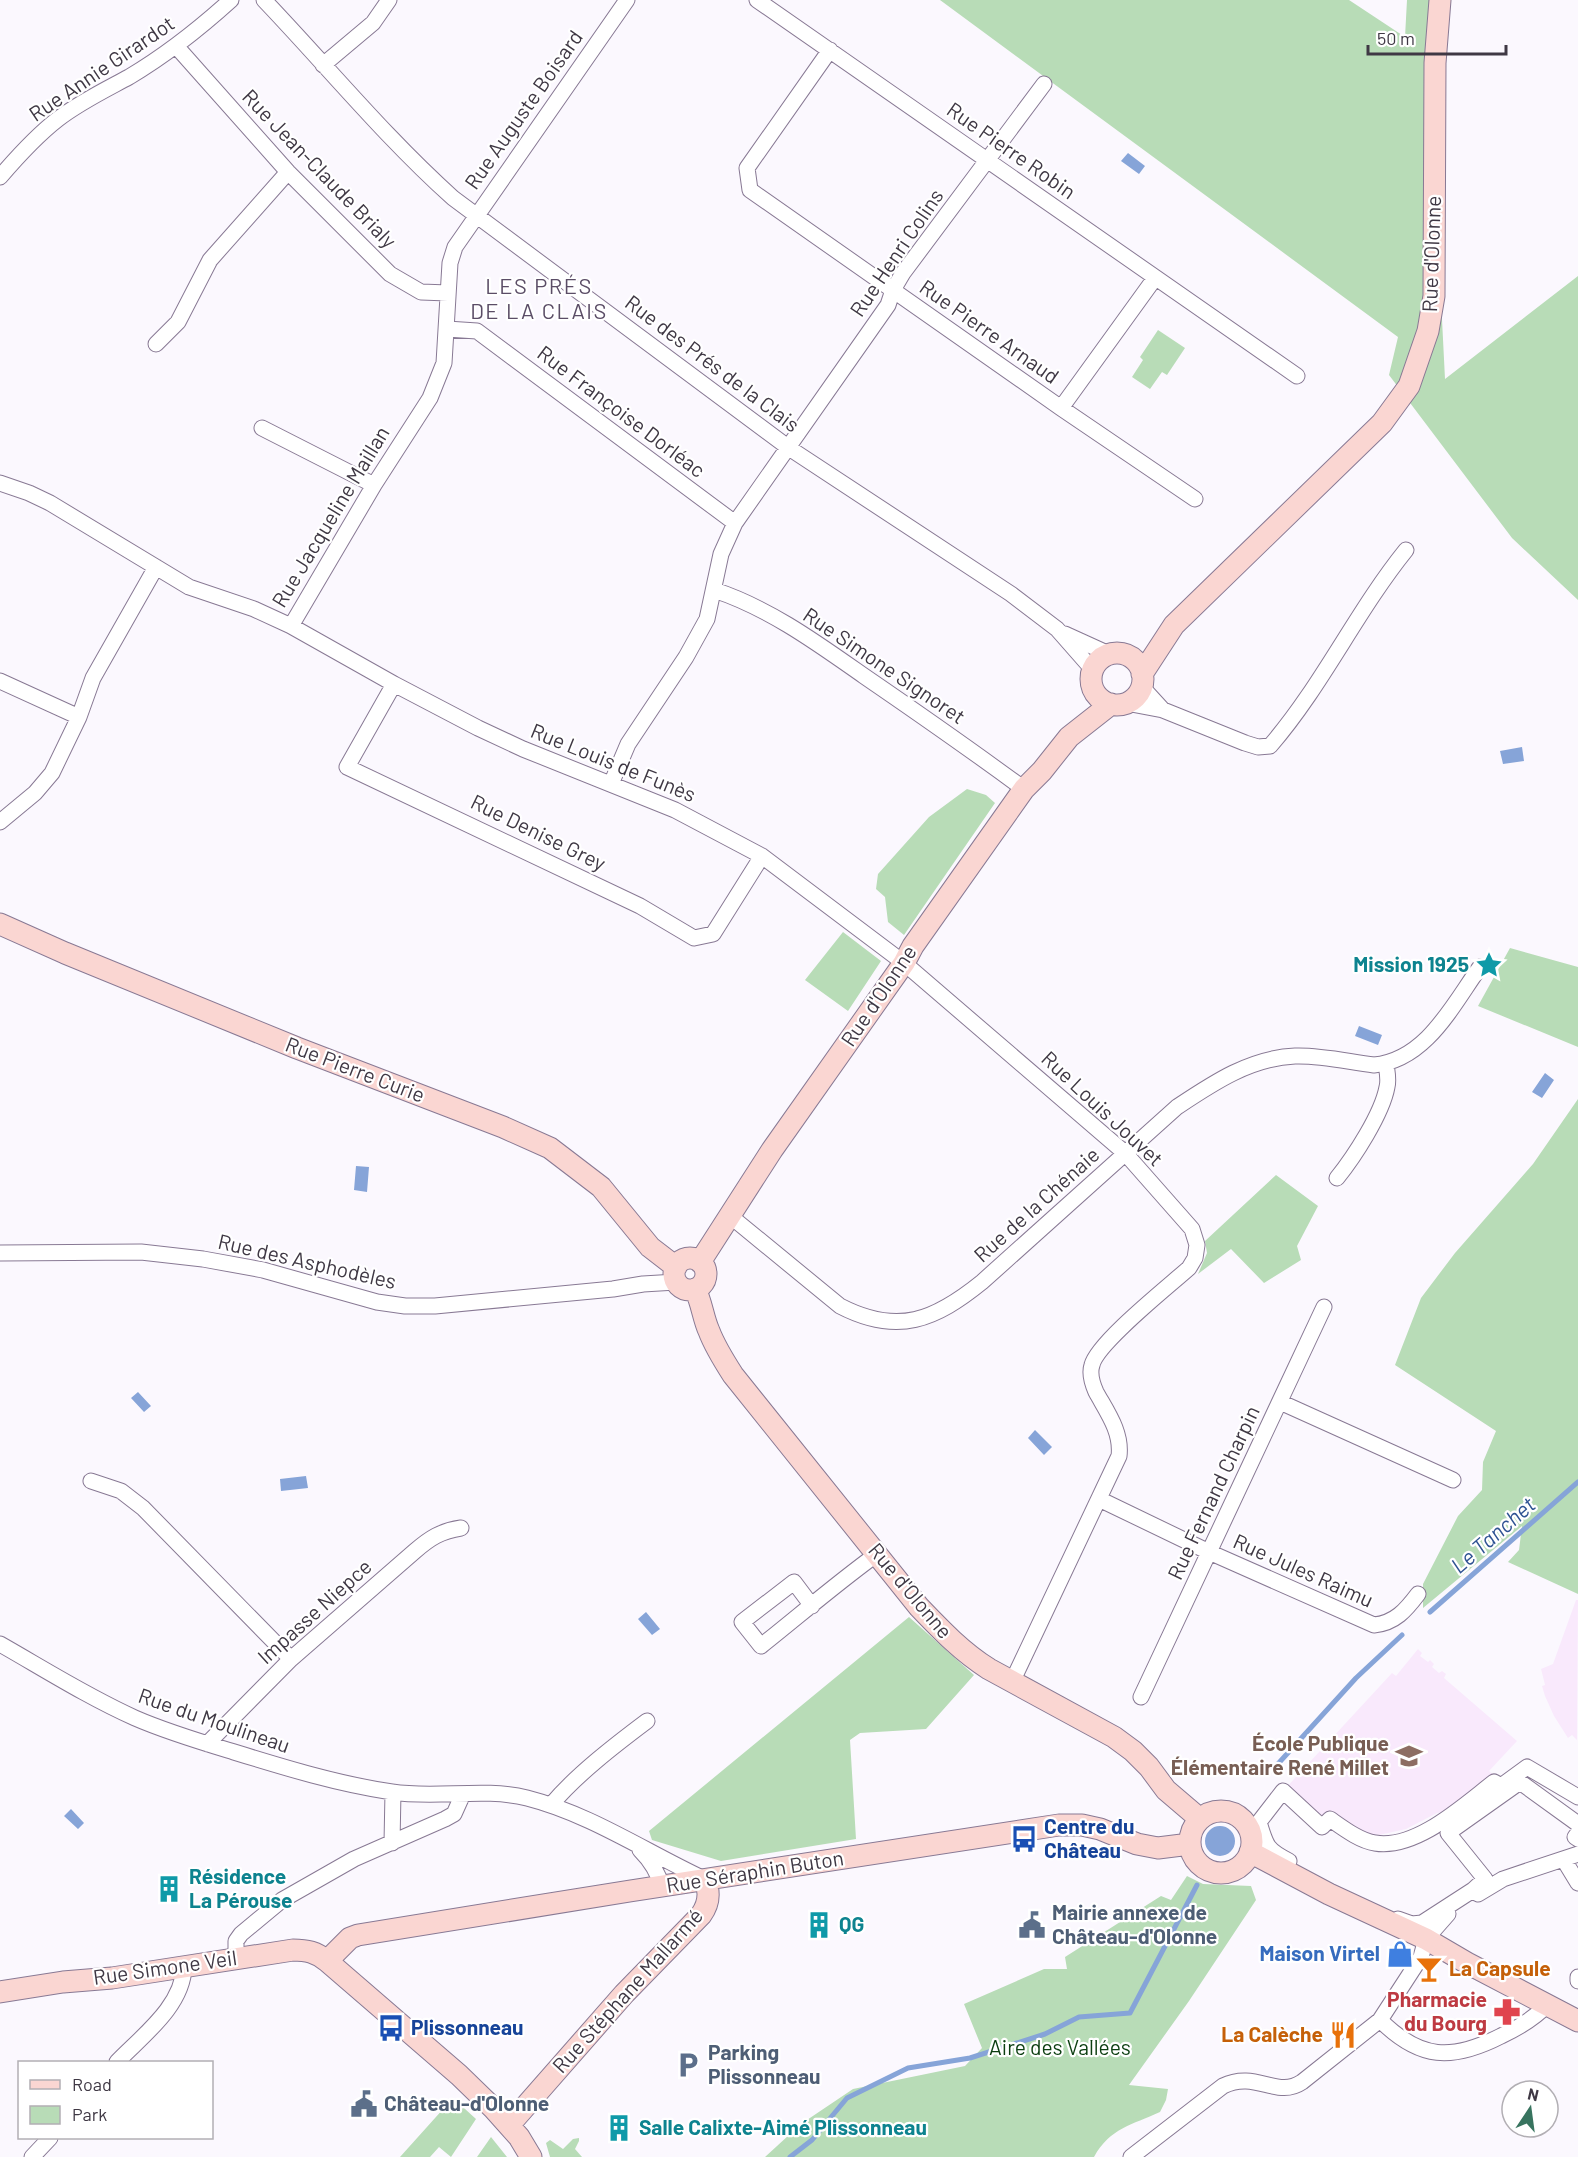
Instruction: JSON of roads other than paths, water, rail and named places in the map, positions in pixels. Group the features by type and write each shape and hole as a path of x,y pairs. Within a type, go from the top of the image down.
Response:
{"street":[{"name":"Rue Annie Girardot","path":"2,169 58,118 177,46 231,0"},
{"name":"Rue des Prés de la Clais","path":"264,0 425,172 453,198 789,448 1011,594 1057,630 1093,677"},
{"path":"323,65 373,23 389,0"},
{"name":"Rue Auguste Boisard","path":"477,215 627,0"},
{"name":"Rue Pierre Robin","path":"757,0 1296,376"},
{"name":"Rue d'Olonne","path":"1069,737 1119,703 1138,695 1142,680 1174,625 1382,423 1409,386 1428,331 1434,296 1435,63 1440,0"},
{"name":"Rue Jean-Claude Brialy","path":"177,46 288,172 390,274 420,292 448,293"},
{"name":"Rue Pierre Arnaud","path":"830,50 747,168 750,190 1195,499"},
{"name":"Rue Henri Colins","path":"611,784 628,744 707,619 721,554 735,524 888,305 893,290 986,160 996,150 1044,84"},
{"path":"156,344 178,322 210,260 288,172"},
{"name":"Rue Jacqueline Maillan","path":"0,483 50,503 189,587 254,609 291,626 374,485 430,398 444,363 450,263 455,247 477,215"},
{"name":"Rue Pierre Arnaud","path":"1061,408 1155,278"},
{"name":"Rue Françoise Dorléac","path":"447,329 477,332 735,524"},
{"path":"262,428 374,485"},
{"path":"1093,677 1098,697 1163,710 1245,743 1258,747 1270,746 1293,718 1386,575 1406,550"},
{"path":"0,822 35,793 52,773 79,717 103,658 156,567"},
{"name":"Rue Simone Signoret","path":"714,590 746,602 811,639 1024,789"},
{"name":"Rue d'Olonne","path":"682,1280 700,1287 705,1278 705,1268 700,1262 772,1150 1024,789 1042,771 1069,737 1100,659 1116,654 1174,625"},
{"name":"Rue Louis de Funès","path":"291,626 393,684 523,749 675,810 762,856 904,963"},
{"name":"Rue des Prés de la Clais","path":"1057,630 1116,654"},
{"path":"1116,654 1137,662 1142,680 1163,710"},
{"path":"0,681 79,717"},
{"name":"Rue Denise Grey","path":"393,684 347,767 640,906 694,938 713,934 762,856"},
{"name":"Rue Pierre Curie","path":"0,924 65,953 286,1043 503,1127 550,1148 601,1187 650,1247 682,1280"},
{"name":"Rue Louis Jouvet","path":"904,963 1125,1153 1192,1229 1197,1245 1195,1258 1189,1268 1102,1346 1092,1365 1091,1376 1094,1387 1118,1433 1119,1456 1012,1682"},
{"name":"Rue de la Chénaie","path":"729,1215 840,1306 858,1315 885,1322 909,1321 934,1315 955,1304 982,1282 1177,1107 1230,1073 1256,1063 1298,1056 1374,1065 1386,1064 1403,1058 1418,1048 1480,967"},
{"path":"1337,1178 1351,1162 1384,1101 1388,1085 1386,1064"},
{"name":"Rue des Asphodèles","path":"0,1252 141,1252 203,1259 262,1270 377,1302 405,1305 435,1306 682,1280"},
{"name":"Rue d'Olonne","path":"682,1280 699,1297 717,1350 733,1375 919,1607 970,1657 1114,1737 1133,1751 1149,1767 1166,1790 1200,1819"},
{"name":"Rue Fernand Charpin","path":"1141,1697 1324,1307"},
{"path":"1280,1402 1453,1480"},
{"path":"91,1481 121,1491 143,1508 291,1659"},
{"name":"Rue Jules Raimu","path":"1099,1499 1209,1552 1374,1625 1393,1620 1405,1612 1418,1594"},
{"name":"Impasse Niepce","path":"207,1744 291,1659 434,1535 461,1528"},
{"path":"812,1606 794,1582 742,1622 761,1646 812,1606 877,1554"},
{"name":"Rue du Moulineau","path":"0,1644 114,1708 159,1728 314,1777 393,1792 495,1793 525,1797 551,1805 705,1880"},
{"path":"551,1805 588,1770 647,1721"},
{"path":"1578,1797 1527,1767 1501,1786 1494,1782 1442,1822 1400,1842 1375,1843 1346,1830 1330,1819 1322,1827 1283,1791 1259,1822 1264,1841 1271,1852 1394,1918 1412,1924 1422,1923 1435,1916 1485,1879 1448,1833 1520,1782 1578,1824"},
{"path":"392,1843 393,1792"},
{"path":"236,1959 236,1941 241,1934 282,1900 354,1859 432,1826 454,1814 463,1794"},
{"path":"1218,1811 1238,1816 1250,1832 1252,1842 1245,1861 1237,1868 1227,1872 1206,1869 1198,1863 1192,1854 1190,1844 1194,1826 1200,1819 1208,1813 1218,1811"},
{"name":"Rue Séraphin Buton","path":"327,1960 350,1938 358,1935 1059,1825 1082,1825 1100,1829 1137,1844 1158,1848 1190,1844"},
{"path":"1578,1833 1575,1837 1578,1839"},
{"name":"Rue du Moulineau","path":"634,1844 651,1862 662,1887"},
{"path":"1250,1852 1329,1894 1426,1939 1458,1959 1578,2021"},
{"path":"1131,2157 1223,2086 1234,2081 1245,2080 1286,2089 1294,2087 1380,2020 1421,1957 1426,1939 1444,1916 1503,1879 1571,1857 1578,1883"},
{"name":"Rue Stéphane Mallarmé","path":"510,2124 624,1994 701,1915 708,1902 709,1888 705,1880"},
{"name":"Rue Simone Veil","path":"0,1992 293,1950 307,1950 327,1960"},
{"path":"327,1960 459,2075 510,2124 531,2157"},
{"path":"118,2061 161,2017 183,1983 184,1967"},
{"path":"1380,2020 1393,2033 1416,2048 1450,2054 1482,2046 1510,2032 1536,2016 1546,2005"},
{"path":"32,2157 49,2139"}],"water":[{"path":"1128,153 1145,166 1139,174 1121,161"},
{"path":"1522,747 1524,761 1503,764 1500,751"},
{"path":"1359,1026 1382,1035 1378,1045 1355,1036"},
{"path":"1545,1073 1554,1080 1542,1098 1532,1092"},
{"path":"356,1166 369,1167 367,1192 354,1190"},
{"path":"138,1392 151,1406 144,1412 131,1398"},
{"path":"1035,1430 1052,1447 1044,1455 1028,1438"},
{"path":"306,1476 308,1488 281,1491 280,1479"},
{"path":"646,1612 660,1629 652,1635 638,1619"},
{"path":"71,1809 84,1823 78,1829 64,1816"},
{"path":"1220,1826 1231,1830 1235,1841 1231,1852 1220,1856 1209,1852 1205,1841 1209,1830"}],"waterway":[{"name":"Le Tanchet","path":"1430,1612 1578,1482"},
{"name":"Le Tanchet","path":"1276,1766 1356,1678 1402,1635"},
{"name":"Le Tanchet","path":"790,2157 812,2140 847,2098 908,2068 970,2058 1045,2034 1079,2017 1130,2013 1197,1885"}],"place":[{"name":"Mission 1925","path":"1489,965"},
{"name":"École Publique Élémentaire René Millet","path":"1409,1756"},
{"name":"Centre du Château","path":"1024,1839"},
{"name":"Résidence La Pérouse","path":"169,1889"},
{"name":"QG","path":"819,1925"},
{"name":"Mairie annexe de Château-d'Olonne","path":"1032,1925"},
{"name":"Maison Virtel","path":"1400,1954"},
{"name":"La Capsule","path":"1429,1969"},
{"name":"Pharmacie du Bourg","path":"1507,2012"},
{"name":"Plissonneau","path":"391,2028"},
{"name":"La Calèche","path":"1343,2035"},
{"name":"Parking Plissonneau","path":"688,2065"},
{"name":"Château-d'Olonne","path":"364,2104"},
{"name":"Salle Calixte-Aimé Plissonneau","path":"619,2128"}],"district":[{"name":"LES PRÉS DE LA CLAIS","path":"539,298"}],"park label":[{"name":"Aire des Vallées","path":"1060,2048"}]}
